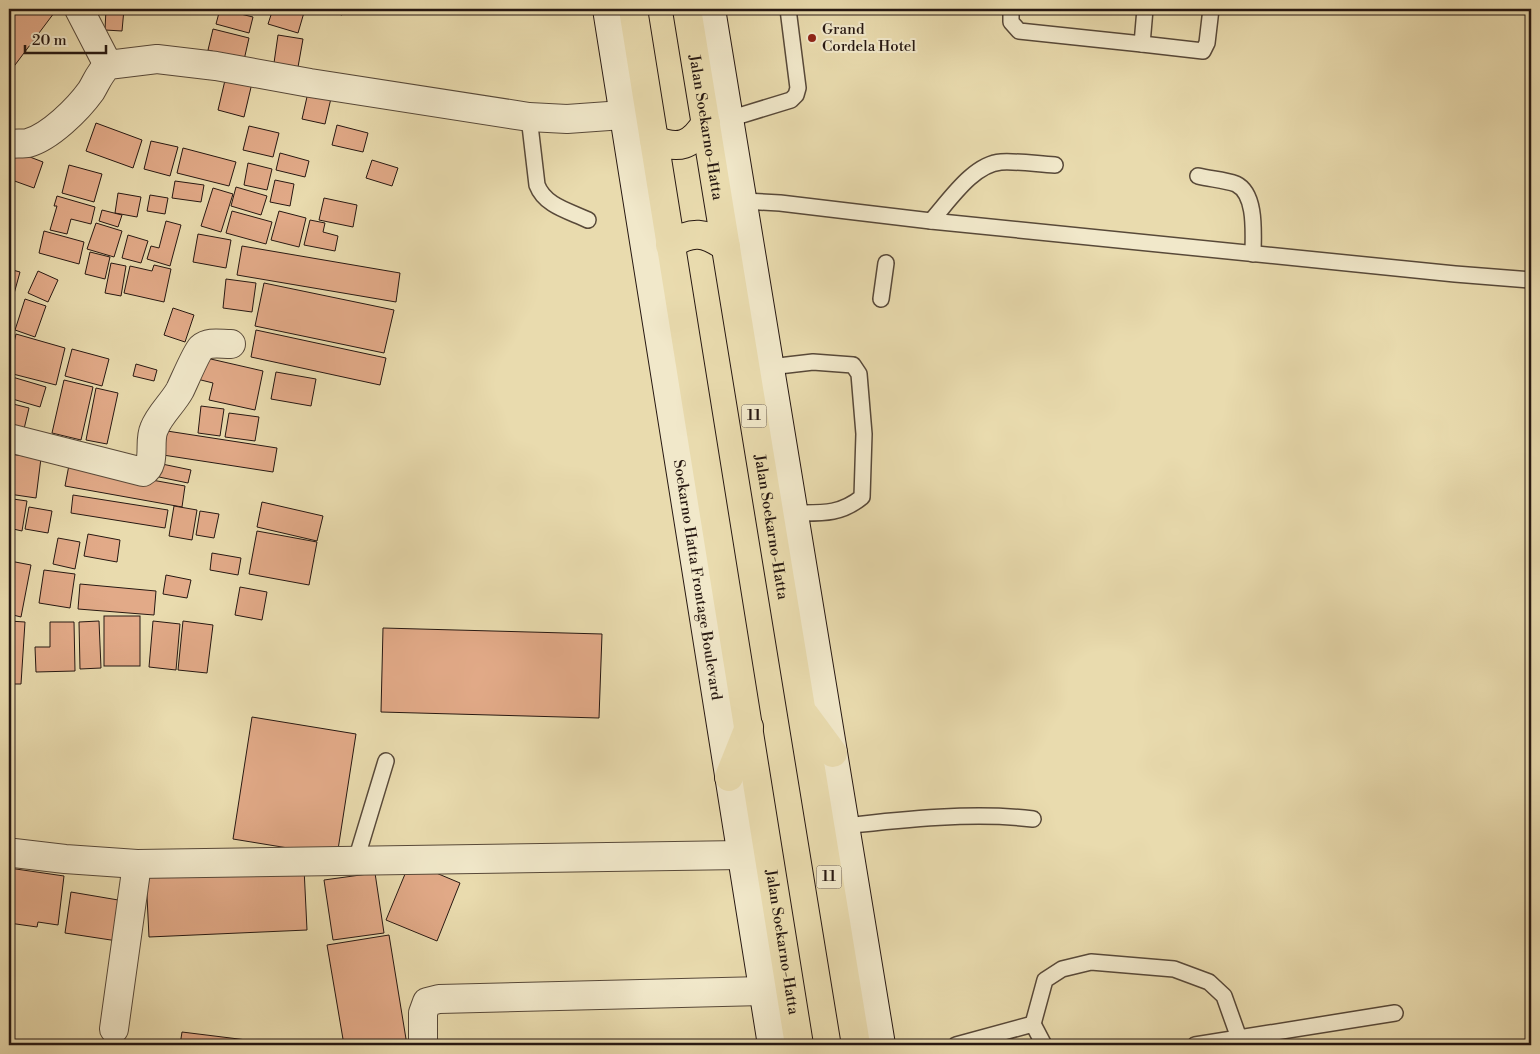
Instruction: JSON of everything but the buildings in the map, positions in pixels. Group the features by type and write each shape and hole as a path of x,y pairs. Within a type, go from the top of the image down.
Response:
{"highway":[{"name":"Jalan Soekarno-Hatta","path":"633,9 799,1045"},
{"name":"Jalan Soekarno-Hatta","path":"687,9 718,121 726,247 856,1045"},
{"path":"654,140 668,146 684,144 718,121"},
{"path":"670,244 683,236 698,234 713,238 726,247"},
{"path":"802,709 833,753"},
{"path":"729,777 749,727"}],"street":[{"path":"79,9 108,65"},
{"path":"9,144 28,143 56,128 80,105 92,90 98,76 108,65 157,59 216,66 529,118 567,119 623,115 607,9"},
{"name":"Jalan Soekarno-Hatta","path":"711,9 718,121"},
{"name":"Soekarno Hatta Frontage Boulevard","path":"623,115 772,1045"},
{"path":"718,121 743,201 882,1045"},
{"path":"9,438 143,472 148,468 151,461 153,430 179,392 197,352 207,345 214,343 231,344"},
{"path":"14,853 138,864 741,855"},
{"path":"114,1029 138,864"},
{"path":"423,1045 423,1013 427,1002 439,999 763,992"}],"lane":[{"path":"718,121 791,100 796,95 798,88 788,9"},
{"path":"1011,9 1011,22 1019,31 1203,50 1207,42 1211,9"},
{"path":"1142,44 1145,9"},
{"path":"529,118 537,185 540,194 547,201 588,220"},
{"path":"932,221 970,177 983,167 1000,162 1055,165"},
{"path":"1198,176 1237,185 1246,193 1252,210 1253,254"},
{"path":"743,201 780,203 932,221 1253,254 1531,280"},
{"path":"881,299 886,263"},
{"path":"770,367 813,362 844,364 853,365 859,374 864,434 862,497 852,505 832,513 794,513"},
{"path":"356,860 386,760"},
{"path":"845,826 887,821 1002,815 1033,819"},
{"path":"1044,1045 1033,1024 1045,980 1062,969 1091,962 1174,969 1209,982 1224,996 1239,1038"},
{"path":"1195,1045 1395,1013"},
{"path":"956,1045 1033,1024"}],"place":[{"name":"Grand Cordela Hotel","path":"812,38"}]}
